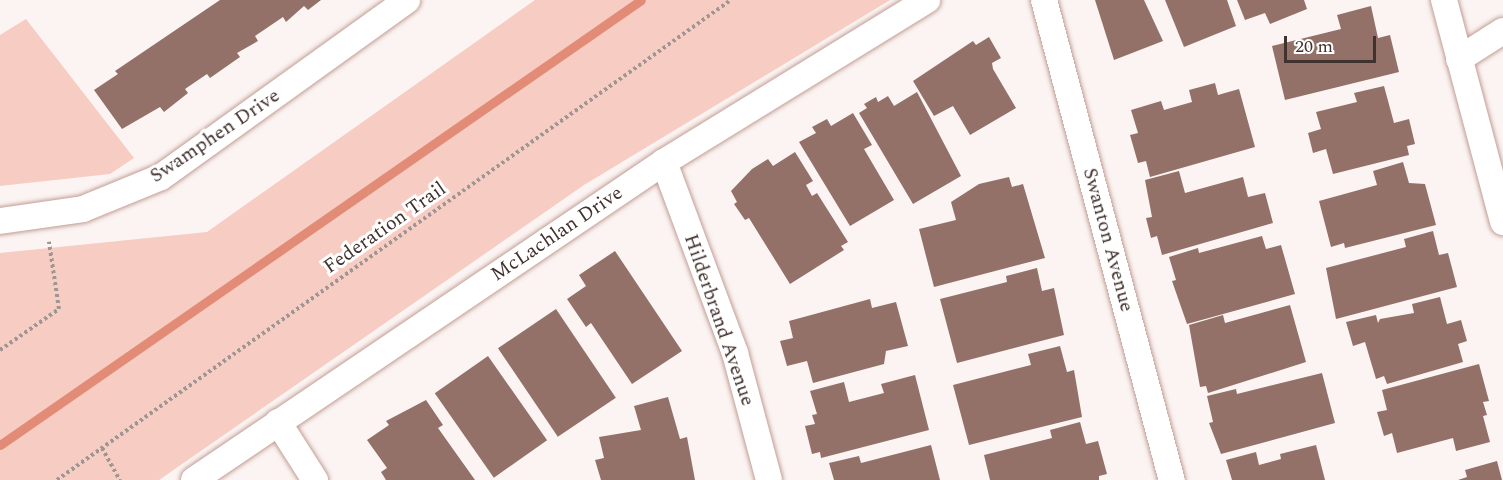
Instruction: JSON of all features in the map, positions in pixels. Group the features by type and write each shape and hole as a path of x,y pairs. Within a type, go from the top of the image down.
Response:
{"street":[{"name":"Swamphen Drive","path":"0,221 83,209 161,177 407,0"},
{"name":"McLachlan Drive","path":"194,480 664,162 927,0"},
{"name":"Swanton Avenue","path":"1044,0 1172,480"},
{"path":"1444,0 1503,222"},
{"path":"1460,59 1503,31"},
{"name":"Hilderbrand Avenue","path":"664,162 735,353 769,480"},
{"path":"278,422 315,480"}],"path":[{"name":"Federation Trail","path":"57,480 731,0"},
{"path":"0,350 59,309 44,215"},
{"path":"102,448 120,480"}],"shaded area":[{"path":"535,0 890,0 584,185 159,480 0,480 0,253 207,232"},
{"path":"26,19 134,158 110,174 0,186 0,35"}],"building":[{"path":"220,0 321,0 308,10 304,6 286,22 283,17 255,36 258,41 237,53 240,57 210,78 207,74 185,89 188,93 164,112 160,107 122,129 94,90 118,74 115,71"},
{"path":"1095,0 1144,0 1163,41 1114,60"},
{"path":"1165,0 1227,0 1236,26 1184,47"},
{"path":"1237,0 1304,0 1307,9 1270,24 1265,13 1245,20"},
{"path":"1371,6 1378,38 1390,35 1399,72 1285,100 1272,46 1341,29 1337,15"},
{"path":"989,37 1001,58 992,63 993,69 1016,108 970,135 953,106 934,116 913,81 973,41 976,45"},
{"path":"1215,83 1218,95 1239,89 1255,147 1150,177 1146,161 1138,163 1130,135 1138,133 1131,110 1161,101 1164,110 1192,102 1189,90"},
{"path":"1384,86 1394,123 1409,119 1415,144 1407,146 1409,155 1333,174 1326,149 1313,153 1308,133 1321,129 1316,112 1357,102 1354,93"},
{"path":"917,92 961,176 913,204 859,113 867,108 864,104 876,97 878,102 888,96 894,106"},
{"path":"853,113 872,145 864,149 894,200 850,226 799,142 816,133 812,127 827,119 831,126"},
{"path":"795,152 813,181 806,185 812,196 817,193 848,242 841,246 844,250 790,284 749,218 745,220 734,204 737,202 731,191 752,169 768,159 773,166"},
{"path":"1403,162 1409,183 1425,184 1436,225 1345,248 1344,243 1331,247 1319,201 1377,185 1373,171"},
{"path":"1179,171 1185,193 1243,177 1248,197 1265,193 1273,223 1162,255 1157,236 1151,238 1146,218 1152,217 1145,180"},
{"path":"1009,177 1012,187 1023,184 1045,258 934,287 919,229 956,220 951,202 979,184"},
{"path":"1433,231 1439,255 1448,253 1457,287 1336,319 1326,268 1406,247 1404,239"},
{"path":"1262,236 1266,249 1281,245 1295,294 1187,324 1172,281 1176,280 1169,257 1198,248 1199,253"},
{"path":"615,251 682,351 632,384 591,323 586,327 567,299 586,286 579,275"},
{"path":"1037,268 1042,291 1054,288 1064,335 957,363 940,299 1007,282 1006,276"},
{"path":"1440,297 1447,324 1461,320 1467,341 1458,344 1463,362 1387,384 1384,376 1376,379 1365,342 1353,346 1346,322 1376,315 1378,323 1380,319 1414,313 1412,304"},
{"path":"870,299 872,308 896,302 908,346 886,351 884,364 813,383 807,361 787,366 780,341 793,338 789,321"},
{"path":"1290,305 1306,362 1208,393 1206,386 1200,387 1189,325 1223,315 1225,323"},
{"path":"556,309 616,398 558,437 498,348"},
{"path":"1060,346 1067,372 1074,370 1082,417 969,445 953,385 1031,365 1028,354"},
{"path":"488,356 547,440 494,478 435,393"},
{"path":"1479,364 1489,401 1483,402 1487,415 1483,416 1490,442 1456,451 1453,438 1397,453 1392,433 1384,436 1377,412 1387,410 1382,390"},
{"path":"1322,373 1335,423 1221,454 1209,423 1213,422 1207,396 1236,389 1237,394"},
{"path":"915,375 929,430 821,458 820,452 812,454 805,426 815,424 812,415 817,414 810,391 844,382 849,402 884,393 881,384"},
{"path":"668,397 680,439 687,437 695,480 601,480 595,460 604,458 599,437 641,430 634,406"},
{"path":"426,400 443,425 438,428 475,480 386,480 381,472 387,468 367,440 389,425 386,421"},
{"path":"1080,422 1086,444 1098,441 1107,474 1099,476 1099,480 990,480 984,455 1052,438 1050,430"},
{"path":"931,445 940,480 834,480 829,463 859,456 861,463"},
{"path":"1316,445 1325,480 1232,480 1226,460 1256,452 1259,465 1281,459 1280,454"},
{"path":"1497,461 1502,480 1458,480 1467,477 1465,470"}],"waterway":[{"path":"0,445 641,0"}]}
